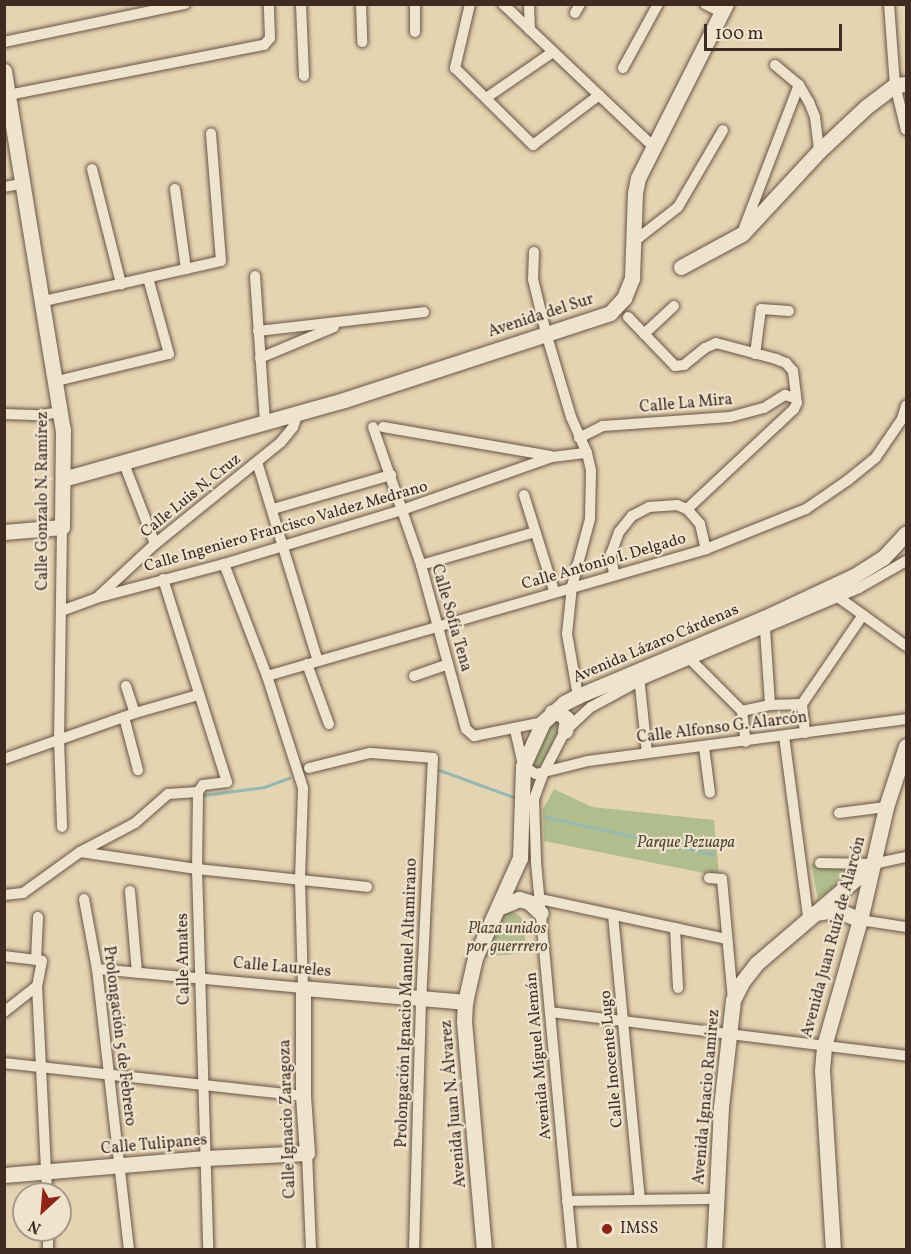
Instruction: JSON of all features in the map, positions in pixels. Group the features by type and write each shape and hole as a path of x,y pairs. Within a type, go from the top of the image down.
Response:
{"street":[{"path":"4,42 185,4"},
{"path":"8,95 267,43 269,4"},
{"path":"301,4 304,76"},
{"path":"361,4 362,42"},
{"path":"415,4 415,32"},
{"path":"470,4 455,68 533,145 599,95"},
{"path":"503,4 655,148"},
{"path":"530,4 530,30"},
{"path":"623,68 658,4"},
{"path":"705,4 725,9"},
{"path":"889,4 906,130"},
{"name":"Avenida del Sur","path":"63,479 298,413 610,313 624,298 632,278 632,243 638,178 725,9"},
{"path":"486,99 553,52"},
{"path":"775,65 799,85 815,117 819,151"},
{"name":"Calle Gonzalo N. Ramírez","path":"4,71 21,184 44,301 61,412 63,479 59,739 62,827"},
{"path":"681,267 742,234 819,151 901,84"},
{"path":"742,234 799,85"},
{"path":"632,243 678,207 723,130"},
{"path":"44,301 221,261 211,133"},
{"path":"92,169 120,284"},
{"path":"4,187 21,184"},
{"path":"175,189 186,269"},
{"path":"534,252 533,279 546,333 591,471 590,519 572,586 567,634 578,696"},
{"path":"255,276 265,422"},
{"path":"57,381 169,354 148,278"},
{"path":"644,334 674,306"},
{"path":"755,354 761,309 789,311"},
{"path":"258,331 424,312"},
{"path":"628,317 675,366 684,365 705,348 716,343 786,363 793,371 794,409 687,509"},
{"path":"260,358 348,322"},
{"name":"Calle La Mira","path":"579,438 603,426 730,417 764,408 785,395 795,398"},
{"name":"Calle Antonio I. Delgado","path":"267,676 705,549 806,509 876,457 902,419 906,406"},
{"path":"4,414 40,415 61,412"},
{"name":"Calle Luis N. Cruz","path":"96,598 155,544 288,436 298,413"},
{"name":"Calle Sofía Tena","path":"515,730 470,735 466,729 421,565 391,475 378,427 552,457"},
{"name":"Calle Ingeniero Francisco Valdez Medrano","path":"61,611 96,598 224,564 402,510 552,457 587,453"},
{"path":"123,461 155,544"},
{"path":"257,462 273,509 328,724"},
{"path":"273,509 391,475"},
{"path":"524,495 554,591"},
{"path":"614,574 611,554 619,532 632,516 649,507 677,505 687,509 700,524 705,549"},
{"path":"4,532 62,527"},
{"path":"421,565 535,532"},
{"name":"Avenida Lázaro Cárdenas","path":"536,860 534,799 543,774 565,731 591,707 639,675 854,576 883,558 906,533"},
{"name":"Avenida Lázaro Cárdenas","path":"548,717 578,696 691,660 882,577 906,561"},
{"path":"224,564 267,676 303,789 300,880 303,988"},
{"path":"4,895 23,893 80,852 135,823 168,794 198,792 203,785 227,782 163,579"},
{"path":"838,597 906,646"},
{"path":"805,733 802,704 863,615"},
{"path":"765,628 770,705"},
{"path":"691,660 742,711 746,742"},
{"path":"414,676 448,664"},
{"path":"639,675 646,753"},
{"path":"126,686 138,770"},
{"path":"4,759 129,715 198,695"},
{"path":"742,711 770,705 802,704"},
{"path":"543,774 536,774 523,766 515,730 558,712 567,719 565,731"},
{"path":"523,766 548,717"},
{"name":"Calle Alfonso G. Alarcón","path":"543,774 588,761 746,742 906,719"},
{"path":"784,736 812,915 837,910 860,920 906,927"},
{"name":"Avenida Juan Ruiz de Alarcón","path":"833,1250 822,1070 824,1047 860,920 886,807 906,746"},
{"path":"704,747 710,794"},
{"name":"Prolongación Ignacio Manuel Altamirano","path":"309,768 370,753 433,758 421,999 414,1250"},
{"name":"Avenida Juan N. Álvarez","path":"484,1250 465,1032 465,1002 475,958 520,858 523,766"},
{"name":"Calle Amates","path":"198,792 197,869 208,1250"},
{"path":"839,813 886,807"},
{"path":"80,852 197,869 367,887"},
{"path":"820,863 873,864 906,857"},
{"name":"Avenida Miguel Alemán","path":"536,860 572,1250"},
{"name":"Avenida Ignacio Ramirez","path":"714,1250 721,1107 733,1000 742,982 758,963 873,864"},
{"path":"709,878 722,879 733,1000"},
{"path":"130,891 137,973"},
{"name":"Prolongación 5 de Febrero","path":"84,899 97,969 129,1250"},
{"path":"498,908 519,899 540,906 613,915 726,939"},
{"name":"Calle Inocente Lugo","path":"613,915 640,1199"},
{"path":"38,917 39,1067 46,1182"},
{"path":"675,928 678,988"},
{"path":"4,956 39,961"},
{"name":"Calle Laureles","path":"97,969 465,1002"},
{"path":"4,1012 37,986"},
{"name":"Calle Ignacio Zaragoza","path":"303,988 303,1096 311,1250"},
{"path":"550,1012 906,1056"},
{"path":"4,1063 303,1096"},
{"name":"Calle Tulipanes","path":"4,1175 205,1158 307,1154"},
{"path":"567,1202 640,1199 717,1200"}],"green space":[{"path":"556,718 563,723 538,770 530,764 549,726"},
{"name":"Parque Pezuapa","path":"554,789 592,807 714,820 719,876 544,841 543,809"},
{"path":"861,858 862,865 818,899 811,864"},
{"name":"Plaza unidos por guerrrero","path":"512,912 519,915 524,922 526,953 482,957 501,914"}],"waterway":[{"path":"439,770 516,798"},
{"path":"204,795 264,787 289,778"},
{"path":"546,817 713,854"}],"place":[{"name":"IMSS","path":"607,1229"}]}
